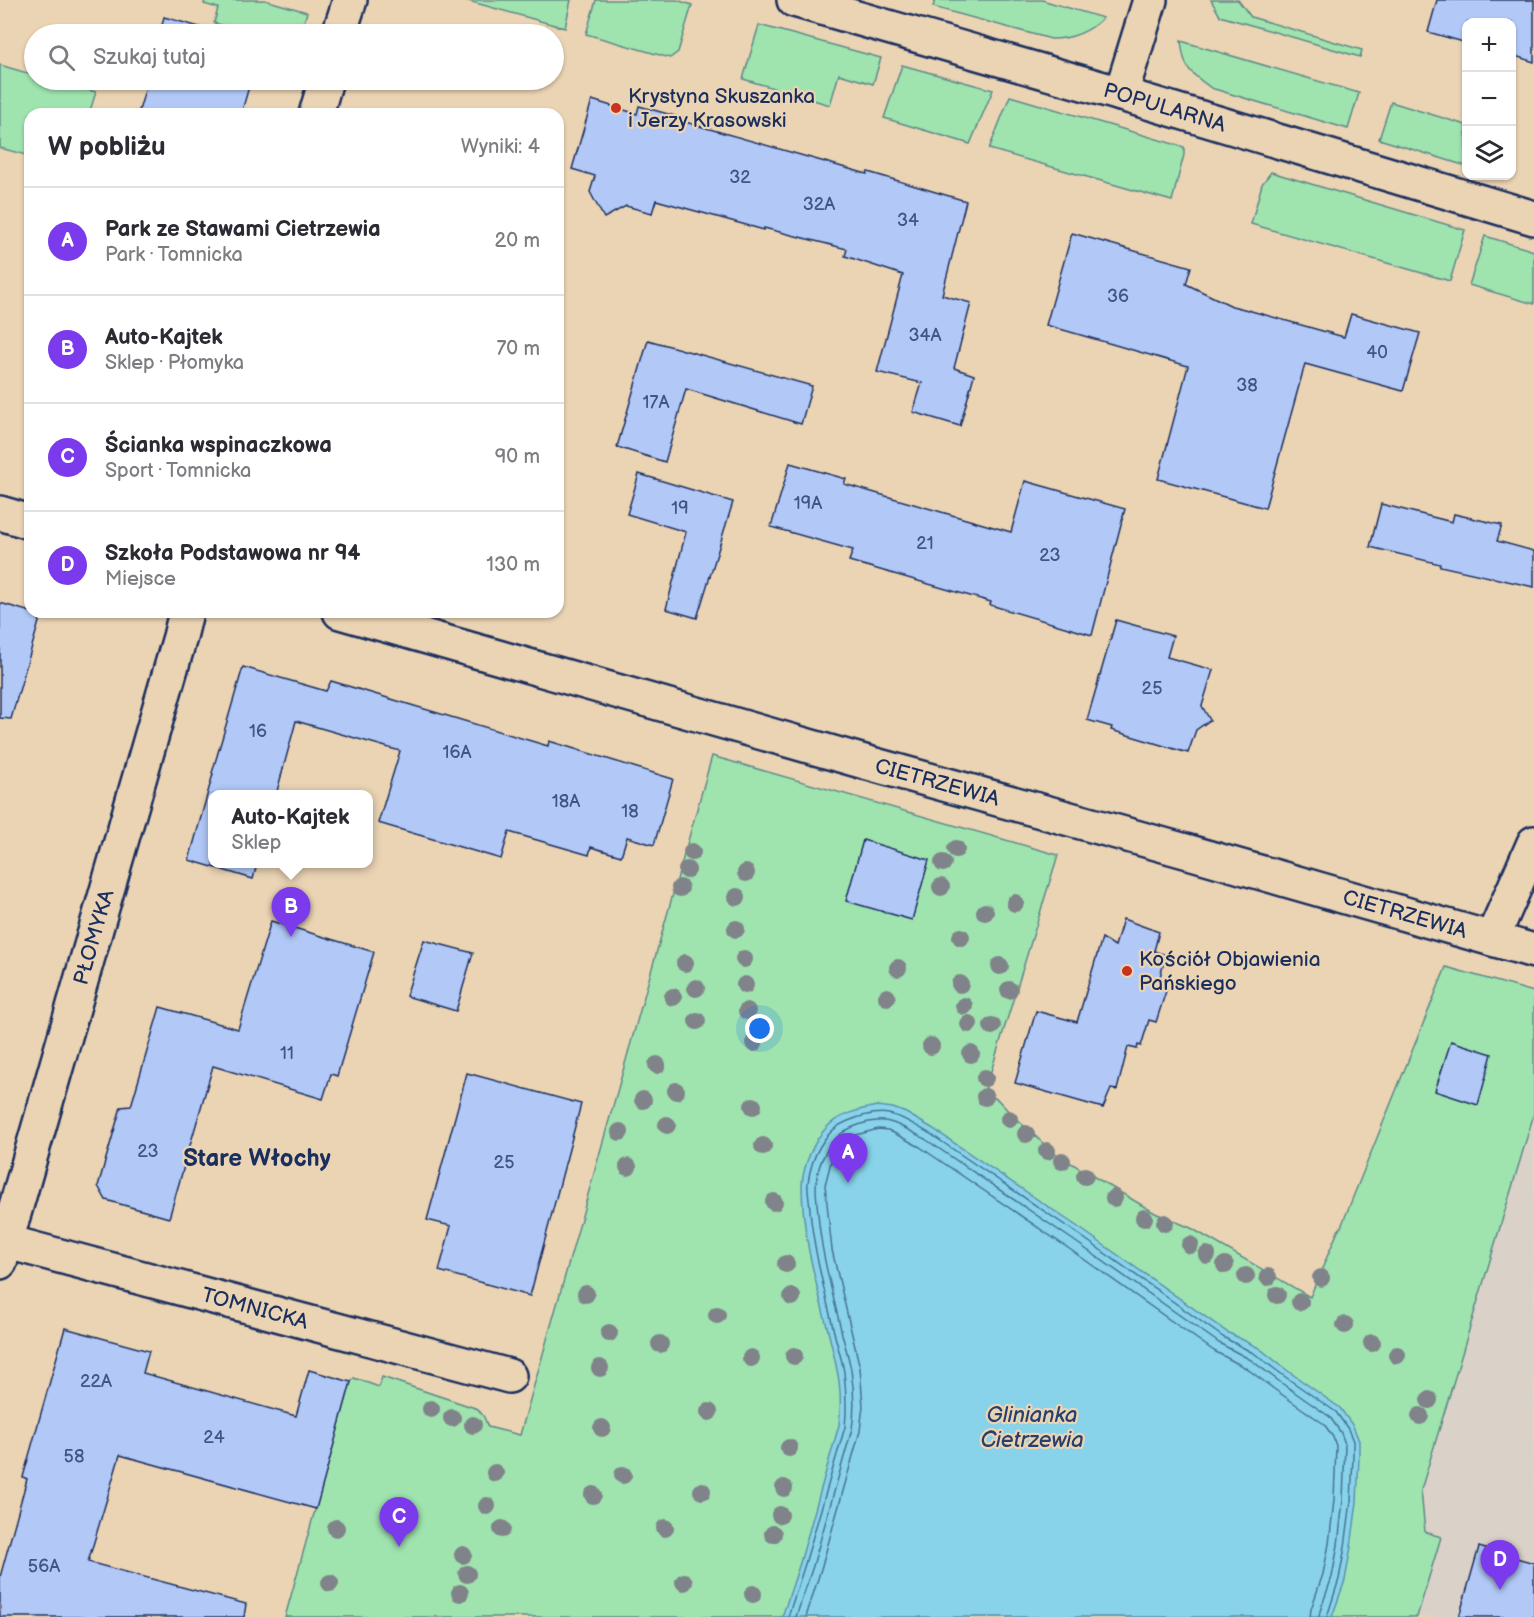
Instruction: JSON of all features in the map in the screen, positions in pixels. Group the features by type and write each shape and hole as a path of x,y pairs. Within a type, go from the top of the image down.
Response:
{"street":[{"path":"342,24 350,0"},
{"name":"POPULARNA","path":"794,0 1121,94 1534,218"},
{"path":"1121,94 1150,0"},
{"path":"318,108 323,90"},
{"path":"0,513 24,520"},
{"name":"PŁOMYKA","path":"2,1248 185,618"},
{"name":"CIETRZEWIA","path":"361,618 1534,951"},
{"path":"1492,939 1534,843"},
{"name":"TOMNICKA","path":"2,1248 509,1376"}],"shaded area":[{"path":"1534,1032 1534,1617 1417,1617 1441,1537 1425,1532 1421,1490 1455,1379"}],"green space":[{"path":"205,0 265,0 307,12 304,24 218,24 214,23 218,8 204,4"},
{"path":"465,0 571,0 565,28 564,24 551,24"},
{"path":"596,0 677,0 692,5 678,52 670,58 586,34"},
{"path":"935,0 1042,0 1103,18 1079,34 1051,39 933,7"},
{"path":"1211,0 1238,0 1251,17 1362,50 1360,57 1220,16"},
{"path":"759,25 881,58 873,84 839,74 830,105 743,79"},
{"path":"1181,41 1359,93 1348,129 1211,88 1189,69"},
{"path":"0,65 24,72 24,90 96,92 91,108 24,108 24,154 0,148"},
{"path":"902,65 993,90 970,144 884,118"},
{"path":"1010,96 1184,147 1172,201 989,149"},
{"path":"1391,102 1462,124 1462,165 1379,139"},
{"path":"1271,172 1465,230 1450,281 1251,224 1262,184"},
{"path":"1485,236 1534,251 1534,304 1469,285"},
{"path":"712,756 1058,855 984,1094 997,1099 1054,1153 1155,1213 1191,1228 1310,1297 1341,1227 1446,967 1534,992 1534,1114 1421,1490 1425,1532 1441,1537 1417,1617 285,1617 354,1378 379,1387 382,1377 478,1409 488,1427 520,1435"}],"water":[{"name":"Glinianka Cietrzewia","path":"877,1106 893,1108 906,1113 932,1128 1227,1332 1259,1348 1340,1408 1353,1426 1359,1441 1359,1457 1357,1502 1351,1547 1345,1580 1332,1617 782,1617 800,1563 839,1425 840,1411 838,1377 806,1232 803,1178 814,1146 822,1132 832,1122 844,1115"}],"building":[{"path":"1437,0 1534,0 1534,62 1516,56 1516,18 1462,18 1462,42 1428,32"},
{"path":"164,17 189,24 162,24"},
{"path":"145,90 248,90 243,108 140,108"},
{"path":"592,100 637,114 639,106 686,119 685,122 966,201 942,295 971,303 954,368 974,375 960,426 913,412 922,383 877,372 903,275 845,256 847,249 764,228 764,230 656,200 652,213 626,206 604,218 590,192 595,176 572,169"},
{"path":"1072,233 1191,267 1186,284 1232,306 1344,337 1351,314 1420,333 1403,391 1305,364 1265,508 1158,479 1188,366 1046,325"},
{"path":"648,340 812,386 801,424 686,389 665,462 617,447"},
{"path":"790,463 846,479 844,484 1011,532 1025,481 1125,509 1092,635 990,605 991,602 849,561 853,550 771,527"},
{"path":"639,474 733,502 697,618 666,609 686,532 627,514"},
{"path":"1381,504 1452,522 1454,514 1502,525 1497,541 1534,551 1534,587 1440,566 1440,564 1370,547"},
{"path":"0,603 24,610 24,618 40,618 11,719 0,718"},
{"path":"1116,620 1173,636 1167,657 1213,670 1202,706 1210,720 1196,730 1188,753 1111,730 1112,727 1087,720"},
{"path":"243,667 326,691 331,681 548,746 549,741 673,779 654,845 627,837 621,856 591,847 589,855 509,832 501,859 378,823 400,751 296,721 277,790 209,790"},
{"path":"208,792 208,866 189,860"},
{"path":"863,840 929,860 912,920 846,901"},
{"path":"216,868 256,868 253,879"},
{"path":"1123,919 1159,932 1154,951 1166,955 1158,984 1167,988 1156,1022 1149,1020 1141,1046 1138,1045 1137,1049 1128,1047 1117,1090 1111,1089 1103,1108 1015,1083 1036,1011 1077,1022 1102,938 1115,946"},
{"path":"271,921 374,952 337,1076 331,1074 323,1099 213,1066 169,1218 106,1200 98,1186 121,1107 131,1106 160,1007 238,1029"},
{"path":"424,940 473,953 456,1011 406,996"},
{"path":"1451,1041 1492,1054 1478,1105 1435,1091"},
{"path":"467,1073 581,1104 530,1296 439,1271 451,1226 427,1220"},
{"path":"65,1328 149,1351 143,1373 296,1416 309,1370 351,1382 316,1509 120,1455 88,1562 246,1604 244,1617 0,1617 0,1577 27,1479 23,1477"},
{"path":"1479,1547 1534,1563 1534,1617 1459,1617"}],"place":[{"name":"Krystyna Skuszanka i Jerzy Krasowski","path":"616,108"},
{"name":"Auto-Kajtek","path":"291,937"},
{"name":"Kościół Objawienia Pańskiego","path":"1127,971"},
{"name":"Park ze Stawami Cietrzewia","path":"848,1183"},
{"name":"Ścianka wspinaczkowa","path":"399,1547"},
{"name":"Szkoła Podstawowa nr 94","path":"1500,1590"}],"district":[{"name":"Stare Włochy","path":"257,1158"}]}
